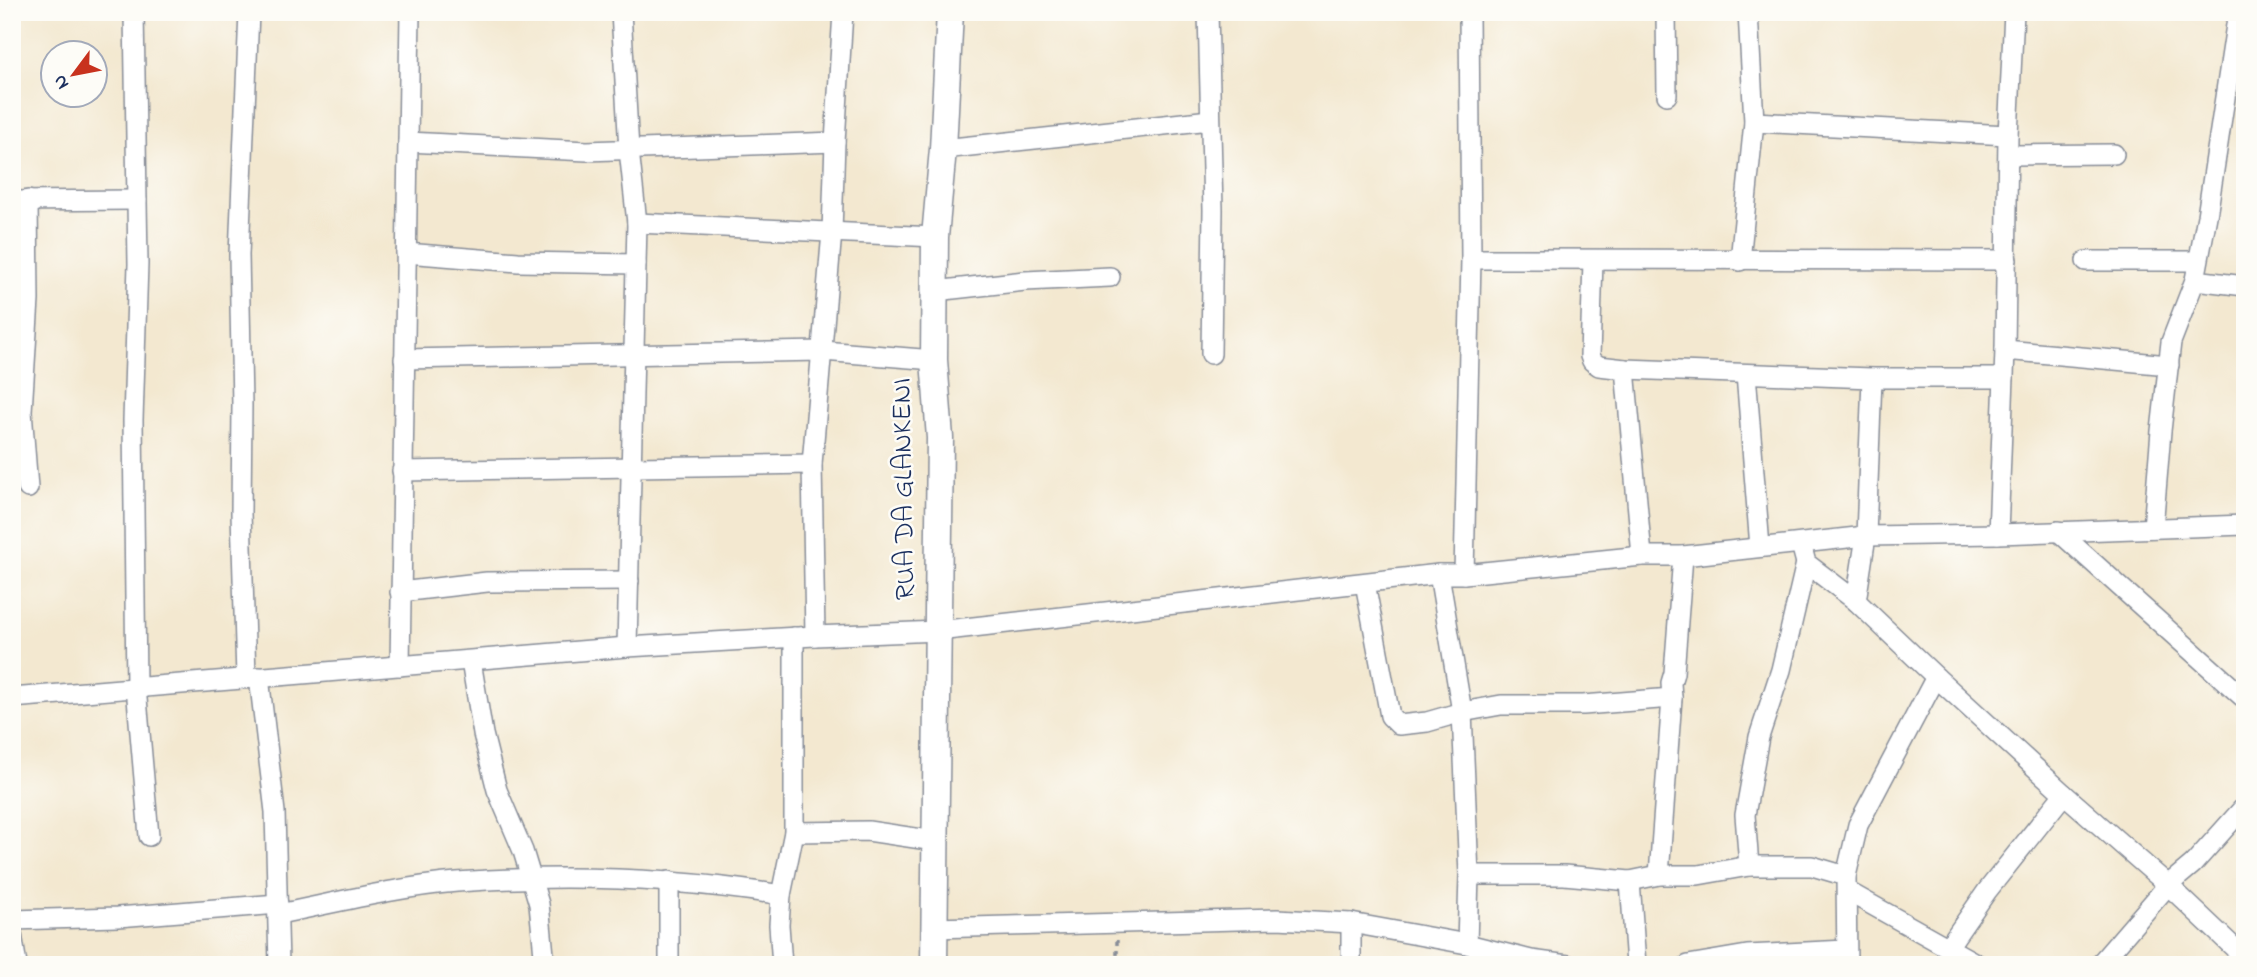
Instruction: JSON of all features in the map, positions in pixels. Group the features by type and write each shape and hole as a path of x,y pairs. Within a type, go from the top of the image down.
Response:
{"street":[{"path":"134,12 138,264 132,420 136,687 149,836"},
{"path":"250,12 239,255 241,513 253,677 275,812 279,965"},
{"path":"400,666 410,12"},
{"path":"621,12 629,149 637,223 627,647"},
{"path":"815,636 812,464 832,232 843,12"},
{"name":"RUA DA GLANKENI","path":"934,965 940,438 934,359 935,237 943,149 950,12"},
{"path":"1208,12 1213,210 1211,354"},
{"path":"1464,574 1471,259 1469,12"},
{"path":"1666,12 1667,95"},
{"path":"1740,261 1754,122 1748,12"},
{"path":"1998,534 2006,350 2008,145 2014,12"},
{"path":"2153,528 2171,342 2196,270 2207,216 2238,12"},
{"path":"943,149 1210,120"},
{"path":"1754,122 2115,154"},
{"path":"408,142 587,151 835,142"},
{"path":"28,488 22,411 29,300 20,201 137,200"},
{"path":"637,223 935,237"},
{"path":"406,253 518,262 636,264"},
{"path":"1471,259 2007,260"},
{"path":"1593,261 1590,356 1599,366 1746,374 2004,379"},
{"path":"2086,261 2196,270 2245,286"},
{"path":"935,292 1025,281 1110,277"},
{"path":"2006,350 2169,365"},
{"path":"404,359 823,351 934,359"},
{"path":"1625,369 1642,556"},
{"path":"1746,374 1760,547"},
{"path":"1856,601 1866,536 1872,377"},
{"path":"402,471 812,464"},
{"path":"12,698 627,647 938,631 1439,574 1464,574 1642,556 1683,556 1760,547 1804,554 1866,536 2245,525"},
{"path":"2058,531 2245,699"},
{"path":"1804,554 2245,958"},
{"path":"1749,866 1745,815 1759,737 1781,670 1804,554"},
{"path":"1659,875 1671,683 1683,556"},
{"path":"1439,574 1462,712 1469,875 1467,944"},
{"path":"400,592 487,582 629,581"},
{"path":"1365,583 1392,720 1399,725 1427,722 1501,705 1583,705 1672,698"},
{"path":"782,965 779,925 781,895 794,832 794,637"},
{"path":"471,661 483,734 497,790 539,904 545,965"},
{"path":"1688,965 1747,954 1847,957 1847,883 1858,825 1936,677"},
{"path":"1948,947 1987,891 2064,794"},
{"path":"2099,965 2168,886 2193,864 2245,806"},
{"path":"794,832 868,831 935,841"},
{"path":"1469,875 1564,874 1630,881 1659,875 1698,875 1749,866 1812,866 1847,883 1979,965"},
{"path":"12,920 279,909 455,883 532,879 669,881 781,895"},
{"path":"669,881 669,965"},
{"path":"1630,881 1636,965"},
{"path":"934,928 1277,919 1351,923 1467,944 1531,960 1568,965"},
{"path":"1351,923 1352,965"},
{"path":"12,934 17,965"}],"path":[{"path":"1116,965 1117,923"}]}
